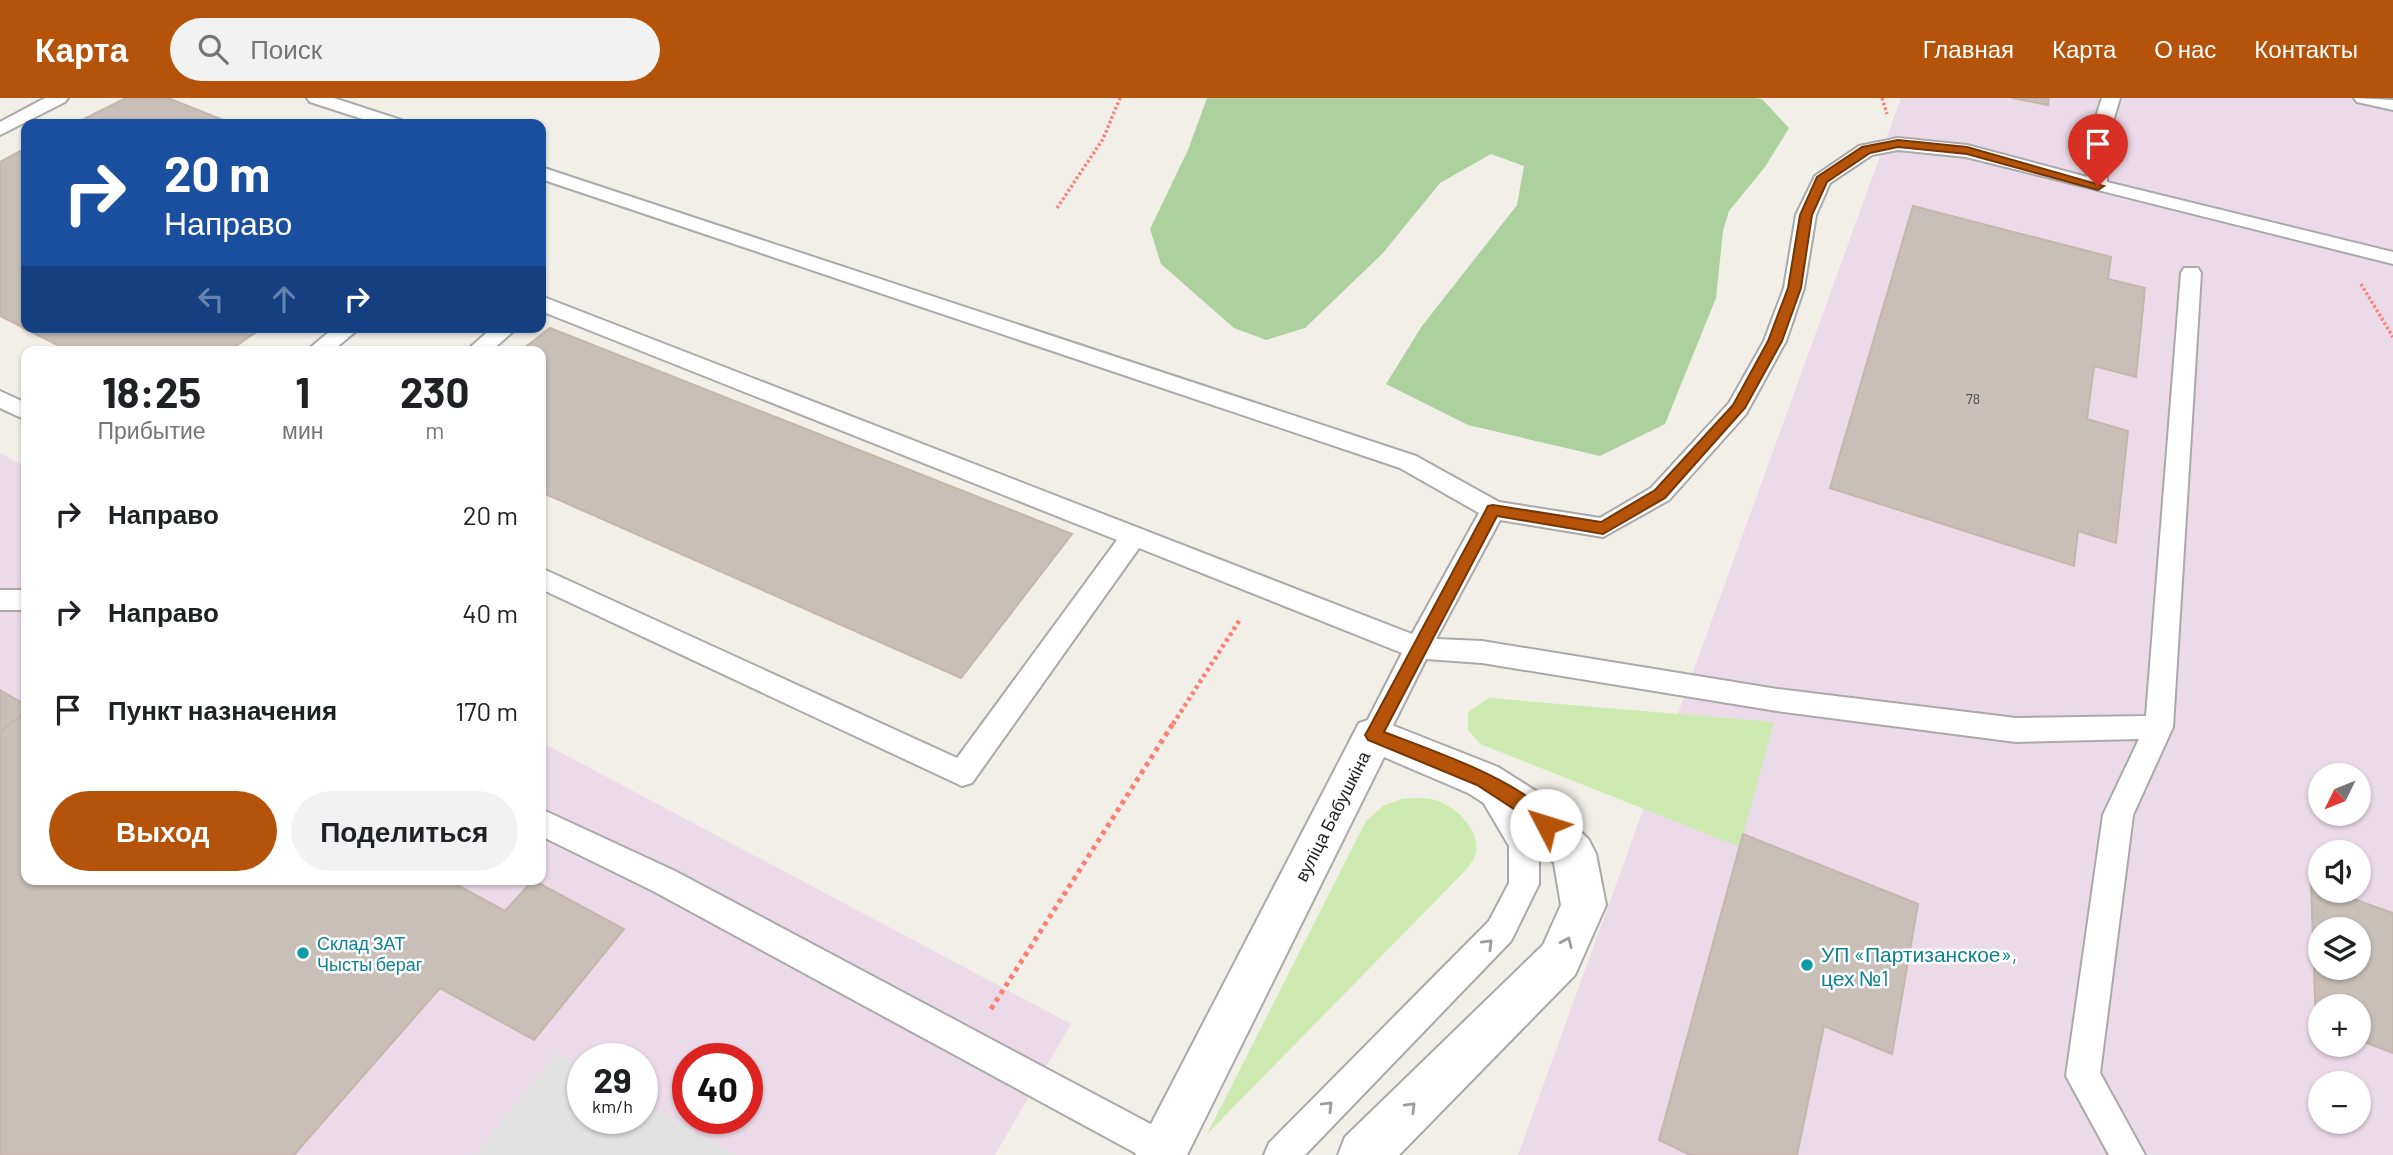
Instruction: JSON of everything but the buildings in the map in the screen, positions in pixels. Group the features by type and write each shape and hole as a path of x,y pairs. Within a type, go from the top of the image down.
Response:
{"street":[{"name":"вуліца Бабушкіна","path":"1162,1152 1374,735 1483,780 1532,811 1574,854 1584,905 1559,960 1363,1155"}],"lane":[{"path":"0,129 60,98"},
{"path":"316,98 380,119"},
{"path":"2098,186 2095,170 2098,128 2112,98"},
{"path":"2363,98 2393,105"},
{"path":"550,176 1395,457 1493,510 1603,528 1660,494 1738,408 1775,341 1794,288 1806,215 1822,180 1866,150 1898,144 1967,151 2393,258"},
{"path":"2128,1155 2083,1076 2118,815 2159,727 2191,273"},
{"path":"546,305 1418,648 1482,652 1777,700 2016,730 2159,727"},
{"path":"324,346 342,333"},
{"path":"483,346 500,333"},
{"path":"0,399 21,410"},
{"path":"1374,735 1493,510"},
{"path":"546,580 961,774 1133,537"},
{"path":"0,600 21,600"},
{"path":"1280,1155 1500,931 1524,884 1524,845 1483,780"},
{"path":"546,824 664,881 1162,1152"}],"path":[{"path":"1057,208 1103,139 1120,98"},
{"path":"2336,244 2393,337"},
{"path":"968,1045 1261,587"}],"shaded area":[{"path":"1901,98 2393,98 2393,1155 1518,1155"},
{"path":"0,453 21,464 21,885 546,885 546,745 1071,1024 995,1155 0,1155"},
{"path":"557,1052 567,1058 567,1134 658,1134 658,1110 672,1118 672,1134 699,1134 735,1155 475,1155"}],"green space":[{"path":"1207,98 1755,98 1762,99 1789,128 1765,167 1729,211 1723,231 1716,298 1665,424 1600,456 1468,425 1386,384 1422,326 1517,205 1524,166 1491,154 1440,183 1383,253 1305,328 1266,340 1234,328 1161,264 1150,229 1188,150"},
{"path":"1489,698 1774,722 1740,847 1480,744 1468,730 1468,712"},
{"path":"1402,799 1435,800 1458,813 1474,835 1476,852 1473,860 1207,1134 1366,821 1384,805"}],"place":[{"name":"Склад ЗАТ Чысты бераг","path":"303,953"},
{"name":"УП «Партизанское», цех №1","path":"1807,965"}],"route":[{"path":"1546,825 1532,811 1483,780 1374,735 1493,510 1603,528 1660,494 1738,408 1775,341 1794,288 1806,215 1822,180 1866,150 1898,144 1967,151 2098,186"}]}
